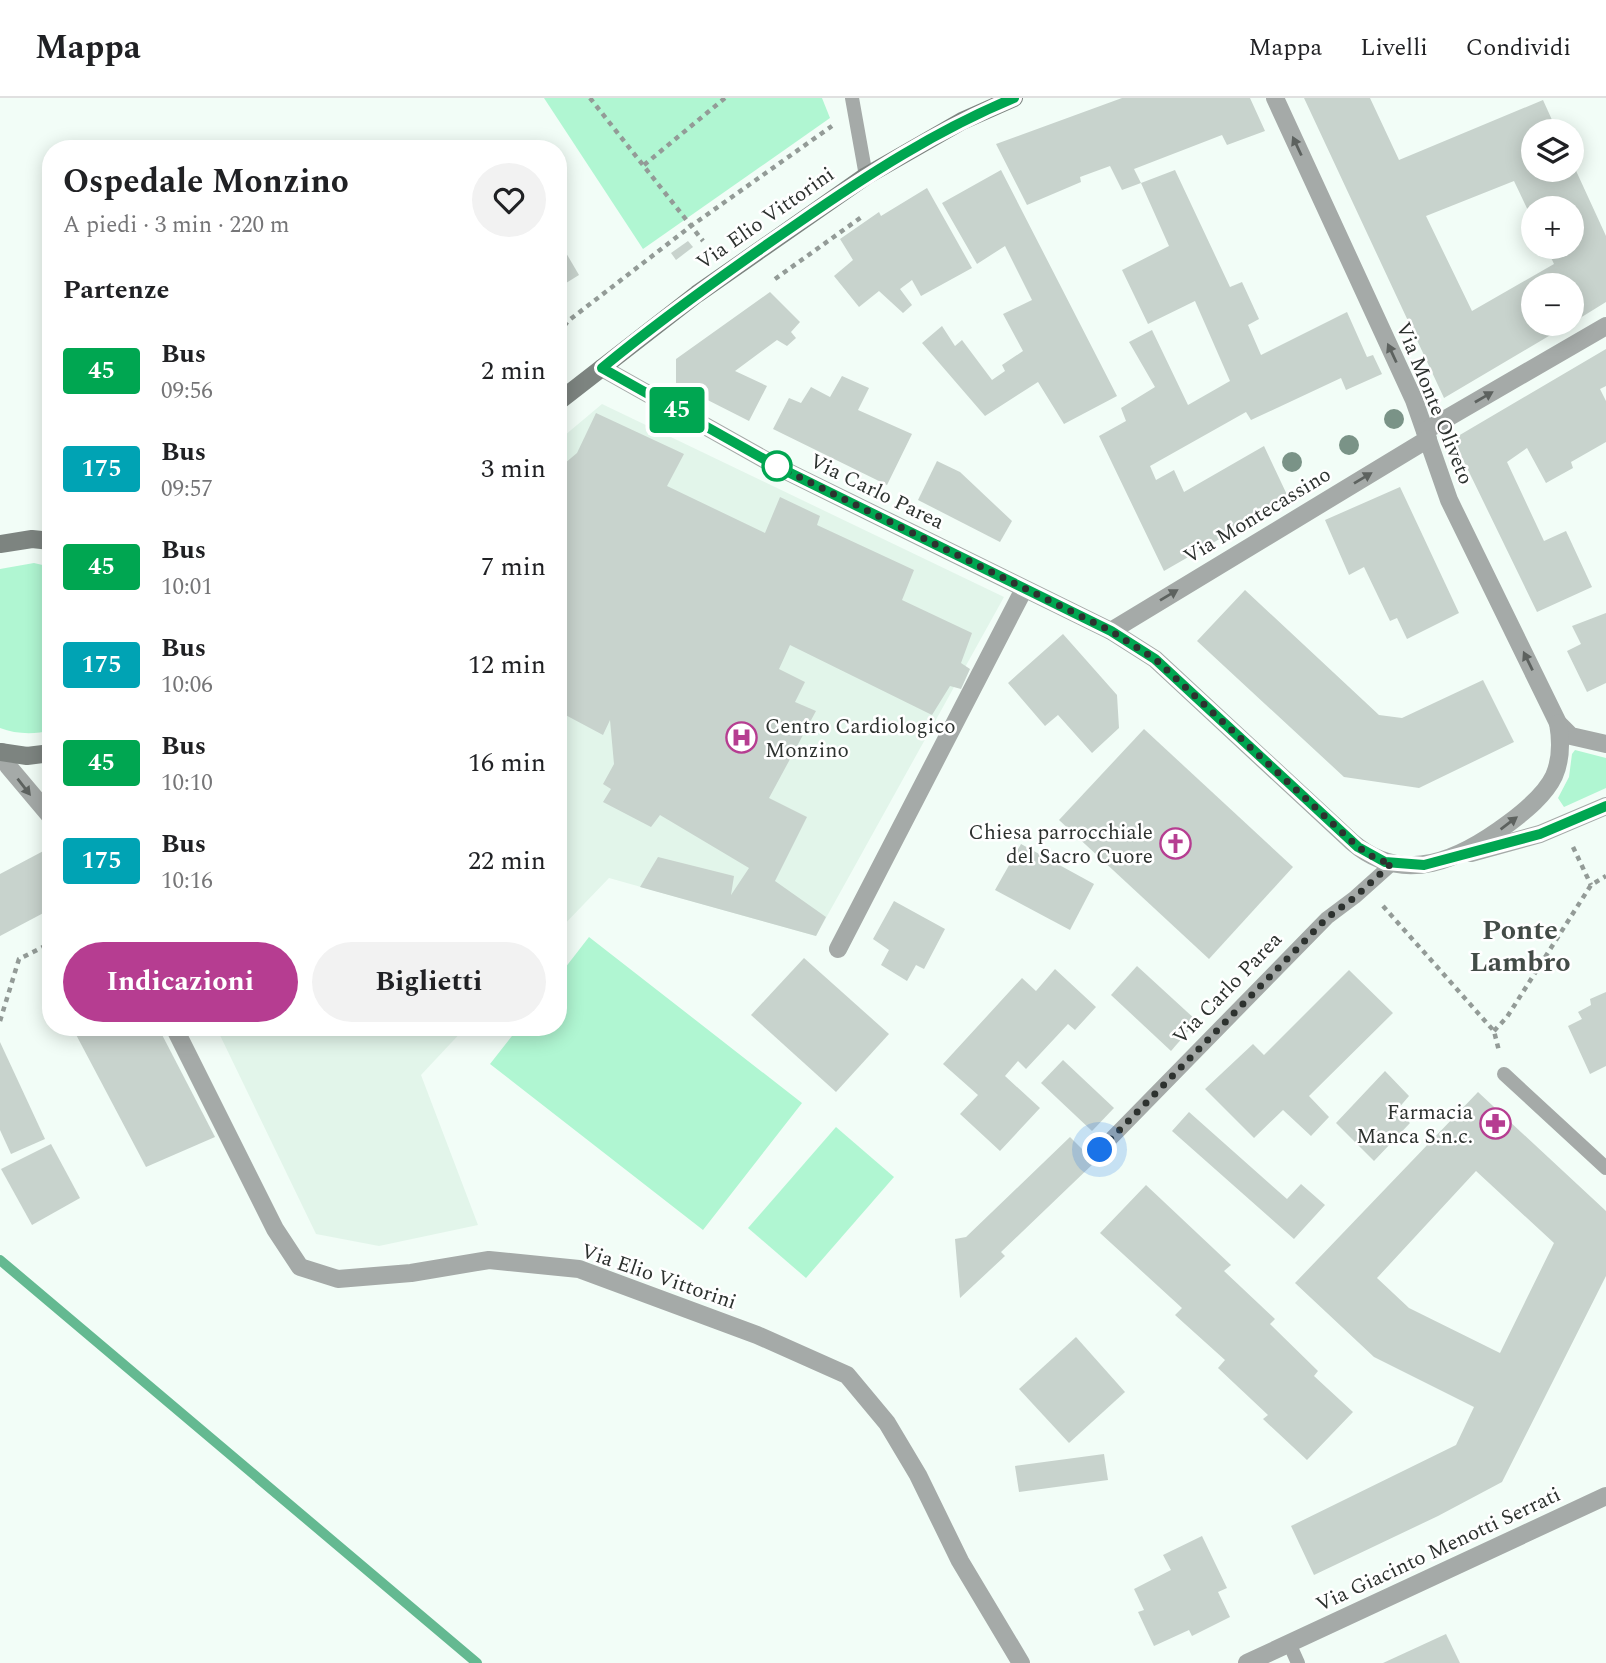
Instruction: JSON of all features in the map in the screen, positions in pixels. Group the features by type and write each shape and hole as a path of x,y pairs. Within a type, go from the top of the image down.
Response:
{"street":[{"name":"Via Elio Vittorini","path":"567,395 659,321 738,263 866,176 962,121 1014,98"},
{"name":"Via Monte Oliveto","path":"1275,98 1414,400 1449,500 1558,723"},
{"name":"Via Montecassino","path":"1111,631 1606,326"},
{"name":"Via Carlo Parea","path":"602,368 778,467 1111,631 1155,659 1358,847 1378,860 1424,865 1451,858 1501,829 1549,785 1558,761 1558,723"},
{"path":"0,544 42,540"},
{"path":"838,949 1024,589"},
{"path":"1558,723 1571,736 1606,744"},
{"path":"1,752 27,756 42,754"},
{"path":"1,752 8,766 42,806"},
{"path":"1451,858 1540,834 1606,806"},
{"name":"Via Elio Vittorini","path":"178,1036 275,1229 300,1266 338,1279 411,1273 489,1260 579,1269 757,1335 848,1375 887,1423 918,1475 960,1561 1021,1663"},
{"name":"Via Giacinto Menotti Serrati","path":"1247,1663 1606,1496"}],"lane":[{"path":"853,104 866,176"},
{"name":"Via Carlo Parea","path":"1100,1150 1327,918 1392,863"},
{"path":"1504,1074 1606,1168"},
{"path":"1289,1643 1298,1663"}],"path":[{"path":"590,98 703,242"},
{"path":"644,165 725,98"},
{"path":"567,322 853,104"},
{"path":"775,279 863,216"},
{"path":"1571,842 1591,886"},
{"path":"1494,1031 1507,1017 1591,886 1606,876"},
{"path":"1383,906 1494,1031 1504,1074"},
{"path":"0,1021 19,959 42,948"}],"shaded area":[{"name":"Centro Cardiologico Monzino","path":"602,404 1004,597 816,936 609,878 567,922 567,433"},
{"path":"220,1036 458,1036 421,1075 478,1225 379,1246 316,1234"}],"green space":[{"path":"544,98 822,98 830,118 643,249"},
{"path":"34,563 42,565 42,732 12,732 0,728 0,569"},
{"path":"1575,750 1606,758 1606,788 1564,807 1558,798 1569,777"},
{"path":"589,937 802,1103 703,1230 490,1064 512,1036 567,1036 567,965"},
{"path":"836,1127 894,1177 806,1278 748,1228"}],"building":[{"path":"1122,98 1250,98 1265,131 1227,145 1222,135 1134,169 1141,183 1122,190 1110,166 1080,177 1081,182 1027,205 996,144"},
{"path":"1304,98 1370,98 1399,160 1543,100 1552,119 1521,119 1521,182 1581,182 1606,236 1606,302 1584,316 1584,273 1538,273 1554,264 1552,259 1584,259 1584,196 1521,196 1514,181 1426,216 1472,311 1521,283 1521,336 1549,336 1444,398"},
{"path":"1001,170 1117,396 1064,424 1038,382 985,416 922,343 942,326 955,346 962,340 992,380 1005,371 1002,365 1023,351 1003,314 1032,300 1005,246 977,264 942,203"},
{"path":"1175,170 1230,287 1242,282 1259,319 1248,325 1261,355 1347,312 1367,357 1373,355 1382,374 1346,390 1341,378 1251,420 1246,412 1150,466 1156,480 1174,470 1184,492 1264,446 1289,499 1164,571 1099,436 1126,421 1121,408 1155,387 1129,342 1152,330 1188,405 1230,381 1195,301 1148,324 1122,270 1169,246 1141,183"},
{"path":"927,188 972,268 921,296 912,280 900,289 912,305 903,313 879,291 859,307 834,276 853,260 840,239 879,212 881,216"},
{"path":"688,241 693,247 676,260 671,253"},
{"path":"567,255 579,275 567,282"},
{"path":"770,292 800,322 791,332 796,338 787,346 777,340 735,371 767,386 749,421 676,384 676,359"},
{"path":"1606,349 1606,386 1600,389 1606,401 1606,442 1571,462 1573,468 1546,483 1527,448 1507,462 1544,541 1566,531 1592,587 1537,612 1453,439"},
{"path":"842,376 869,388 858,410 912,434 887,485 773,429 789,398 801,403 811,387 830,397"},
{"name":"Centro Cardiologico Monzino","path":"596,413 684,454 667,486 765,533 780,497 820,516 817,525 914,570 902,600 972,633 961,663 970,669 961,689 950,686 932,715 790,645 779,669 805,682 795,702 816,711 769,798 807,817 775,881 826,917 816,936 640,887 658,857 734,876 731,895 749,868 660,815 651,827 603,802 611,789 603,784 614,764 610,720 603,735 567,716 567,461 577,453"},
{"path":"937,461 960,472 1012,521 1000,542 918,500"},
{"path":"1400,487 1459,613 1407,639 1397,618 1390,621 1364,567 1349,575 1325,520"},
{"path":"1245,590 1379,715 1402,718 1483,680 1514,742 1419,788 1344,777 1197,641"},
{"path":"1606,613 1606,683 1587,692 1567,651 1581,644 1572,626"},
{"path":"1063,634 1117,695 1119,728 1092,753 1058,715 1045,726 1008,683"},
{"name":"Chiesa parrocchiale del Sacro Cuore","path":"1144,729 1293,867 1209,959 1059,820"},
{"path":"1021,844 1094,884 1070,930 995,890"},
{"path":"42,852 42,914 0,936 0,874"},
{"path":"894,901 945,929 924,969 916,965 907,981 881,965 889,950 873,939"},
{"path":"804,958 889,1034 836,1092 751,1015"},
{"path":"1137,966 1197,1021 1171,1051 1111,995"},
{"path":"1055,969 1096,1007 1075,1030 1068,1024 1026,1069 1018,1061 1005,1076 1040,1108 1000,1151 960,1114 978,1095 943,1064 1022,978 1036,991"},
{"path":"1349,970 1393,1013 1309,1096 1329,1117 1311,1136 1283,1110 1254,1138 1205,1089 1253,1044 1264,1055"},
{"path":"1606,992 1606,1066 1590,1074 1568,1026 1582,1019 1578,1012 1591,1005 1590,999"},
{"path":"77,1036 163,1036 215,1137 146,1167"},
{"path":"0,1042 45,1139 11,1154 0,1130"},
{"path":"1063,1060 1114,1108 1092,1131 1041,1083"},
{"path":"1385,1071 1409,1096 1397,1110 1410,1123 1374,1161 1336,1123"},
{"path":"1478,1092 1606,1211 1606,1276 1502,1482 1314,1575 1291,1526 1456,1445 1474,1407 1374,1357 1295,1283","holes":["1476,1171 1554,1243 1500,1353 1409,1308 1377,1278"]},
{"path":"1189,1112 1287,1199 1301,1184 1325,1205 1294,1239 1172,1131"},
{"path":"1070,1137 1095,1162 1001,1252 1005,1256 960,1298 955,1239 966,1237"},
{"path":"51,1144 80,1198 32,1225 1,1169"},
{"path":"1146,1185 1231,1265 1224,1271 1275,1319 1270,1324 1318,1371 1314,1376 1353,1412 1307,1460 1263,1419 1268,1415 1218,1368 1225,1360 1175,1315 1182,1308 1100,1233"},
{"path":"1076,1337 1125,1392 1069,1443 1019,1389"},
{"path":"1104,1454 1108,1480 1019,1492 1015,1466"},
{"path":"1202,1536 1227,1588 1218,1592 1230,1617 1192,1636 1189,1630 1154,1646 1138,1612 1144,1610 1134,1589 1171,1570 1163,1555"},
{"path":"1446,1634 1460,1663 1383,1663"}],"waterway":[{"path":"0,1260 477,1663"}],"bus line":[{"name":"45","path":"1014,98 962,121 866,176 738,263 659,321 602,368 778,467 1133,644 1155,659 1358,847 1378,860 1412,866 1435,863 1540,834 1606,806"}],"place":[{"name":"Centro Cardiologico Monzino","path":"742,738"},
{"name":"Chiesa parrocchiale del Sacro Cuore","path":"1176,844"},
{"name":"Farmacia Manca S.n.c.","path":"1496,1124"}],"district":[{"name":"Ponte Lambro","path":"1520,945"}],"route":[{"path":"777,466 1133,644 1155,659 1358,847 1378,860 1392,863 1327,918 1100,1150"}]}
